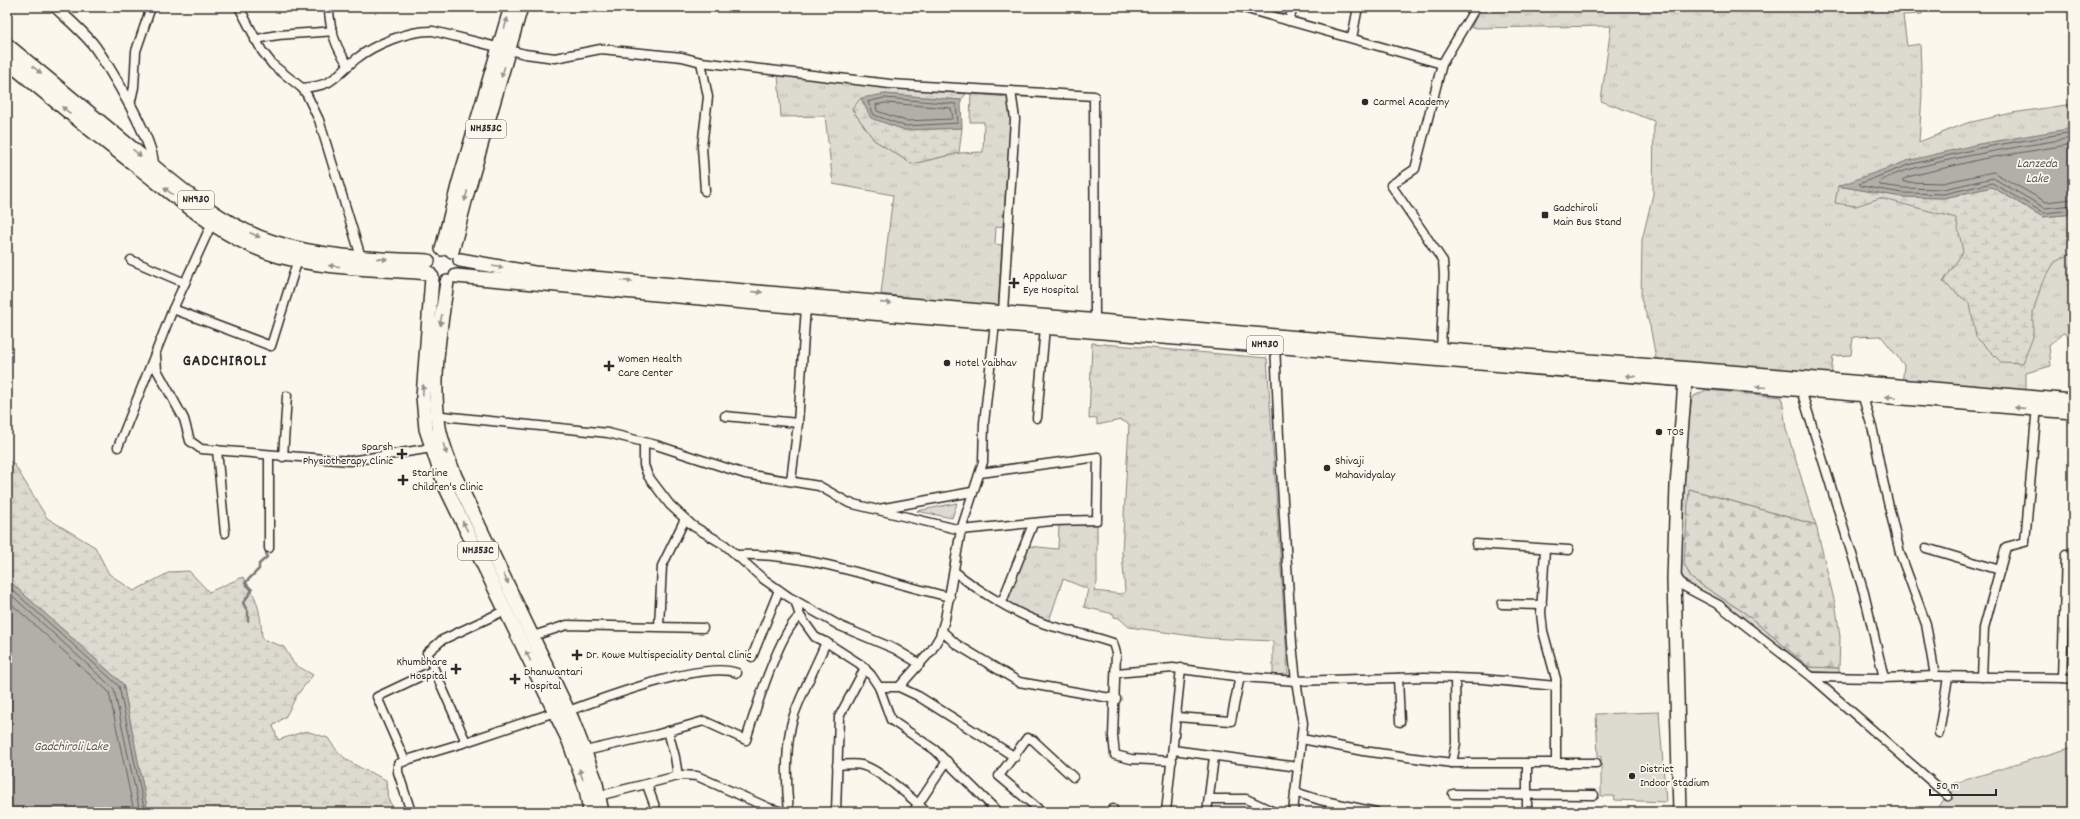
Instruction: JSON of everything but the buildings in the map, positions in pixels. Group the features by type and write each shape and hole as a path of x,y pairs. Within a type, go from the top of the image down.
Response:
{"main road":[{"name":"NH353C","path":"451,253 504,48 511,7"},
{"name":"NH353C","path":"504,48 521,7"},
{"name":"NH930","path":"7,45 151,171 197,214 244,242 278,256 299,255 361,257 430,270 436,280 452,279 806,307 999,318 1095,320 1276,341 2037,404 2073,412"},
{"name":"NH930","path":"7,61 151,171 237,227 299,255 314,264 430,270"},
{"name":"NH930","path":"451,253 534,273 999,318 1045,327 1441,350 1686,375 1801,390 2037,404 2073,401"},
{"path":"430,270 432,254 451,253 460,266 452,279"},
{"name":"NH353C","path":"430,270 423,397 455,476 568,711 585,751 602,812"},
{"name":"NH353C","path":"452,279 436,355 435,399 426,429 445,486 570,741 582,775 590,812"},
{"path":"1680,812 1674,573 1677,486 1686,375"}],"street":[{"path":"55,7 76,25 92,43 112,71 130,104 153,156 151,171"},
{"path":"130,104 134,87 136,51 151,7"},
{"path":"239,7 255,40 273,65 302,88 319,120 352,234 361,257"},
{"path":"329,7 333,31 343,58 350,65"},
{"path":"1240,7 1442,64"},
{"path":"1289,21 1294,7"},
{"path":"1352,38 1358,7"},
{"path":"1441,350 1444,275 1443,261 1391,185 1415,169 1442,64 1476,7"},
{"path":"302,88 321,86 335,80 350,65 369,51 408,33 419,30 433,31 525,54 555,58 601,49 682,57 701,62 890,84 1094,96 1095,320"},
{"path":"255,40 282,33 298,35 333,31"},
{"path":"701,62 708,97 702,146 705,191"},
{"path":"899,687 912,670 920,664 931,651 942,631 950,597 961,530 972,492 983,462 984,423 999,318 1015,119 1011,91"},
{"path":"118,447 173,309 212,223"},
{"path":"173,309 271,346 299,255"},
{"path":"131,260 185,283"},
{"path":"791,481 798,423 806,307"},
{"path":"1037,418 1045,327"},
{"path":"1276,341 1278,437 1296,681 1304,723 1293,812"},
{"path":"156,353 157,370 184,419 190,441 201,449 283,457 350,461 432,448"},
{"path":"1801,390 1864,593 1884,678"},
{"path":"1862,394 1873,431 1900,553 1926,624 1935,676"},
{"path":"283,457 287,396"},
{"path":"1982,677 1984,628 2006,547 2025,542 2037,404"},
{"path":"431,415 608,433 644,442 745,474 819,486 848,503 961,530 1097,520 1098,457 980,473"},
{"path":"725,416 798,423"},
{"path":"644,442 644,465 648,476 670,505 693,526 725,545 762,578 795,600 840,626 895,649 920,664"},
{"path":"217,450 225,532"},
{"path":"269,455 269,548"},
{"path":"876,510 972,492"},
{"path":"659,626 662,566 685,519"},
{"path":"1002,602 1033,524"},
{"path":"1476,544 1569,550"},
{"path":"1926,548 2000,570"},
{"path":"1545,549 1542,605 1543,631 1551,656 1556,686 1556,763"},
{"path":"736,555 761,554 791,557 823,563 904,586 950,597"},
{"path":"2062,678 2066,554 2073,556"},
{"path":"954,571 970,584 1027,617 1040,622 1092,635 1113,643 1116,653 1116,699 1113,736 1115,755 1131,759 1172,761"},
{"path":"1674,573 1683,586 1719,605 1812,677 1948,796"},
{"path":"752,657 779,590"},
{"path":"795,600 800,616 815,637 826,642 865,668 879,687 890,720 935,750 998,812"},
{"path":"1502,604 1542,605"},
{"path":"466,742 426,653 442,640 506,610"},
{"path":"585,751 704,721 746,740 758,700 777,655 793,621 800,616"},
{"path":"533,636 567,625 703,628"},
{"path":"942,631 956,644 1019,682 1116,699"},
{"path":"789,812 790,731 794,715 826,642"},
{"path":"836,812 838,717 865,668"},
{"path":"1116,673 1181,668 1240,676 1296,681 1455,678 1556,686"},
{"path":"1166,812 1181,668"},
{"path":"405,761 377,697 434,670"},
{"path":"568,711 670,679 716,670 729,670 737,674"},
{"path":"1176,717 1231,721 1240,676"},
{"path":"1812,677 1884,678 1948,676 2073,679"},
{"path":"1939,733 1948,676"},
{"path":"1398,678 1400,722"},
{"path":"1452,764 1456,743 1455,678"},
{"path":"879,687 899,687 918,696 1015,757"},
{"path":"411,812 398,772 398,764 555,712"},
{"path":"668,731 678,776"},
{"path":"1042,812 998,776 1015,757 1027,738 1033,740 1073,777"},
{"path":"1302,739 1363,751 1452,764 1596,764"},
{"path":"1173,750 1214,757 1298,767"},
{"path":"1207,812 1214,757"},
{"path":"913,812 947,761"},
{"path":"1526,763 1527,812"},
{"path":"837,765 862,765 880,774 926,812"},
{"path":"598,796 647,785 678,776 697,776 769,808 783,812"},
{"path":"647,785 657,812"},
{"path":"1295,792 1352,810 1376,812"},
{"path":"1452,794 1527,796 1594,795"},
{"path":"1209,799 1246,799 1274,812"}],"green space":[{"path":"1481,7 1924,7 1922,14 1903,15 1907,46 1920,44 1922,95 1919,142 1967,123 2012,113 2073,104 2073,337 2063,333 2049,346 2051,366 2026,373 2026,396 1902,387 1904,365 1881,336 1853,337 1851,355 1833,356 1831,378 1658,369 1650,326 1641,299 1642,240 1653,194 1654,121 1601,101 1611,26 1471,28"},
{"path":"778,74 966,94 961,100 885,94 852,109 874,140 912,164 959,153 983,152 984,122 970,122 971,94 1008,97 1011,120 1003,226 996,227 995,244 1002,245 998,309 881,294 893,195 833,184 825,116 781,117"},
{"path":"861,98 871,118 905,130 962,128 959,153 912,164 874,140 852,109"},
{"path":"1838,186 1902,197 1944,198 1992,187 2043,217 2073,214 2073,253 2055,262 2042,283 2033,312 2033,337 2023,363 2001,362 1976,337 1970,304 1943,282 1963,252 1956,218 1880,198 1856,206 1835,203"},
{"path":"1092,343 1267,358 1288,674 1273,675 1273,641 1206,638 1129,627 1119,618 1114,617 1114,614 1084,607 1088,589 1063,579 1049,621 1040,619 1006,601 1028,546 1058,549 1059,525 1097,524 1097,583 1094,591 1121,594 1125,592 1122,552 1129,424 1121,420 1097,425 1097,418 1089,419"},
{"path":"1706,390 1782,397 1786,429 1816,525 1689,489 1691,578 1745,613 1809,667 1839,668 1839,673 1805,671 1742,616 1685,584 1679,574 1682,488 1691,403 1694,396"},
{"path":"7,460 14,464 47,518 95,547 109,574 134,591 170,572 189,571 209,592 243,577 258,606 262,639 284,647 294,664 313,675 297,695 286,716 273,726 278,740 306,731 328,738 340,754 353,764 386,780 388,799 396,812 148,812 123,684 7,579"},
{"path":"1689,489 1816,525 1836,608 1840,637 1839,668 1809,667 1745,613 1691,578 1684,563"},
{"path":"957,503 952,518 917,511"},
{"name":"District Indoor Stadium","path":"1659,712 1666,802 1615,800 1614,796 1601,796 1601,756 1598,756 1596,714"},
{"path":"2073,747 2073,812 1946,812 1938,806 1957,787 1952,784"}],"water":[{"path":"885,94 961,100 962,128 905,130 871,118 861,98"},
{"name":"Lanzeda Lake","path":"2073,128 2073,214 2043,217 1992,187 1944,198 1902,197 1838,186 1907,161 1979,144"},
{"name":"Gadchiroli Lake","path":"7,579 123,684 148,812 7,812"}],"waterway":[{"path":"248,621 248,612 243,603 252,590 245,583 259,569 259,564 267,557 266,546"}],"place":[{"name":"Carmel Academy","path":"1365,102"},
{"name":"Gadchiroli Main Bus Stand","path":"1545,215"},
{"name":"Appalwar Eye Hospital","path":"1014,283"},
{"name":"Hotel Vaibhav","path":"947,363"},
{"name":"Women Health Care Center","path":"609,366"},
{"name":"TOS","path":"1659,432"},
{"name":"Sparsh Physiotherapy Clinic","path":"402,454"},
{"name":"Shivaji Mahavidyalay","path":"1327,468"},
{"name":"Starline Children's Clinic","path":"403,480"},
{"name":"Dr. Kowe Multispeciality Dental Clinic","path":"577,655"},
{"name":"Khumbhare Hospital","path":"456,669"},
{"name":"Dhanwantari Hospital","path":"515,679"},
{"name":"District Indoor Stadium","path":"1632,776"}],"district":[{"name":"GADCHIROLI","path":"225,361"}]}
